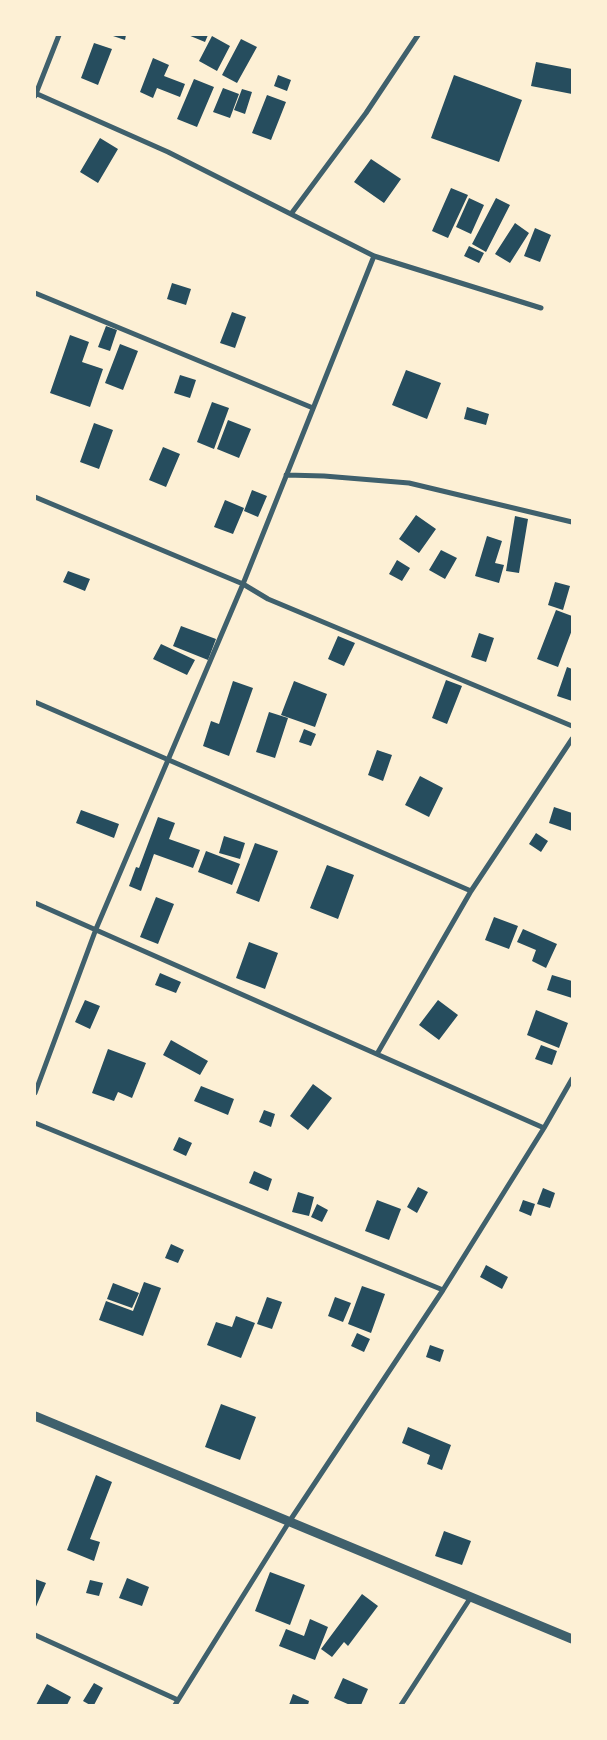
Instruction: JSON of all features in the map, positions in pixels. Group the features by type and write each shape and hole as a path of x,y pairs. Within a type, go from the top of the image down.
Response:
{"street":[{"path":"59,35 35,94 168,152 374,256 541,308"},
{"path":"291,214 366,113 418,35"},
{"path":"35,1093 96,929 243,584 374,256"},
{"path":"35,293 314,408"},
{"path":"286,475 409,482 572,522"},
{"path":"35,497 243,584 268,599 572,726"},
{"path":"35,702 471,891"},
{"path":"377,1054 471,891 572,739"},
{"path":"35,903 544,1128"},
{"path":"35,1635 176,1703 289,1522 443,1290 544,1128 572,1079"},
{"path":"35,1123 443,1290"},
{"path":"35,1416 572,1639"},
{"path":"401,1705 471,1597"}],"building":[{"path":"110,35 126,35 125,40"},
{"path":"188,35 208,35 205,42"},
{"path":"212,36 230,46 217,71 199,61"},
{"path":"241,39 257,47 237,83 222,75"},
{"path":"94,43 112,49 98,85 81,78"},
{"path":"153,58 169,65 164,76 185,84 180,97 157,88 153,98 140,92"},
{"path":"536,62 572,69 572,94 531,86"},
{"path":"278,75 291,80 287,91 274,86"},
{"path":"454,75 522,100 499,162 431,138"},
{"path":"194,79 214,87 197,127 177,119"},
{"path":"223,88 239,94 230,118 213,112"},
{"path":"242,89 252,92 245,114 234,110"},
{"path":"267,95 286,102 271,140 252,133"},
{"path":"100,138 118,149 98,183 80,172"},
{"path":"371,159 401,179 384,203 354,182"},
{"path":"451,188 468,195 448,238 432,231"},
{"path":"469,198 484,205 471,234 456,227"},
{"path":"496,198 510,205 486,252 472,244"},
{"path":"515,223 529,233 510,263 495,254"},
{"path":"535,228 551,235 540,262 524,256"},
{"path":"469,246 484,253 479,263 464,256"},
{"path":"172,283 191,289 186,305 167,299"},
{"path":"232,312 246,317 235,348 220,343"},
{"path":"106,326 117,330 110,351 98,347"},
{"path":"70,335 89,342 82,362 103,369 90,407 50,393"},
{"path":"120,344 138,351 123,390 105,383"},
{"path":"406,370 441,383 427,419 392,405"},
{"path":"180,375 196,380 190,398 174,393"},
{"path":"212,402 229,408 214,449 197,442"},
{"path":"467,407 489,414 486,425 464,419"},
{"path":"228,420 251,429 239,458 217,449"},
{"path":"94,423 113,430 99,469 80,462"},
{"path":"163,447 180,454 166,487 149,480"},
{"path":"252,490 267,496 258,517 244,511"},
{"path":"225,500 244,508 233,534 214,527"},
{"path":"416,515 436,529 419,553 399,539"},
{"path":"515,516 528,519 519,573 506,571"},
{"path":"487,536 502,541 495,563 504,565 499,583 475,576"},
{"path":"441,550 457,558 445,579 429,570"},
{"path":"397,560 410,568 402,581 389,574"},
{"path":"68,571 90,579 85,591 63,582"},
{"path":"555,582 570,586 563,610 548,605"},
{"path":"556,610 572,616 572,630 558,667 537,659"},
{"path":"181,626 216,639 208,660 173,646"},
{"path":"479,633 494,638 486,662 471,657"},
{"path":"338,636 355,643 344,666 328,659"},
{"path":"161,644 195,660 187,675 153,659"},
{"path":"567,667 572,669 572,701 557,696"},
{"path":"446,680 462,686 447,724 432,718"},
{"path":"233,681 253,688 229,756 203,746 211,721 219,724"},
{"path":"294,681 327,694 315,727 281,715"},
{"path":"269,712 288,718 275,758 256,752"},
{"path":"304,729 316,734 311,746 299,742"},
{"path":"377,750 392,755 383,781 368,775"},
{"path":"420,776 443,788 429,817 405,805"},
{"path":"554,807 572,813 572,831 549,823"},
{"path":"81,810 119,824 114,838 76,823"},
{"path":"158,817 175,823 169,839 200,850 193,868 154,854 141,891 129,886 136,867 139,868"},
{"path":"536,833 548,841 541,852 529,844"},
{"path":"224,836 245,843 240,859 219,853"},
{"path":"255,843 278,851 259,902 236,893"},
{"path":"206,851 240,864 232,885 198,872"},
{"path":"327,865 354,875 338,919 310,908"},
{"path":"156,897 174,904 158,944 140,937"},
{"path":"494,917 518,926 509,949 485,940"},
{"path":"523,929 557,944 546,968 532,961 536,950 517,942"},
{"path":"249,942 278,953 265,989 236,978"},
{"path":"160,973 181,982 176,993 155,985"},
{"path":"552,975 572,981 572,998 547,990"},
{"path":"85,1000 100,1006 90,1029 75,1022"},
{"path":"438,1000 458,1015 439,1040 419,1025"},
{"path":"536,1010 568,1023 559,1048 527,1035"},
{"path":"171,1040 208,1061 200,1075 163,1055"},
{"path":"541,1045 557,1051 552,1065 535,1059"},
{"path":"108,1049 146,1063 132,1098 118,1092 114,1101 92,1093"},
{"path":"313,1084 332,1098 308,1130 290,1116"},
{"path":"201,1086 234,1099 228,1115 194,1101"},
{"path":"264,1110 275,1114 271,1127 259,1122"},
{"path":"179,1137 192,1143 186,1156 173,1150"},
{"path":"254,1171 272,1179 268,1191 249,1183"},
{"path":"418,1187 428,1192 417,1213 407,1207"},
{"path":"543,1188 555,1193 550,1208 537,1204"},
{"path":"298,1192 314,1197 309,1216 292,1212"},
{"path":"377,1200 401,1209 389,1240 365,1231"},
{"path":"523,1200 535,1204 531,1216 519,1211"},
{"path":"317,1204 328,1210 322,1222 311,1217"},
{"path":"171,1244 184,1250 178,1263 165,1258"},
{"path":"486,1265 508,1277 502,1289 480,1277"},
{"path":"144,1282 161,1288 143,1336 99,1320 106,1301 133,1311"},
{"path":"113,1283 139,1293 132,1308 107,1299"},
{"path":"362,1286 385,1294 371,1333 348,1324"},
{"path":"267,1297 282,1302 272,1329 257,1324"},
{"path":"335,1297 351,1303 343,1322 328,1316"},
{"path":"236,1316 255,1323 241,1358 207,1345 216,1322 232,1327"},
{"path":"357,1333 370,1339 364,1352 351,1346"},
{"path":"430,1345 444,1350 440,1362 426,1357"},
{"path":"221,1404 256,1417 240,1460 205,1447"},
{"path":"408,1427 451,1445 442,1470 427,1464 430,1455 402,1443"},
{"path":"96,1475 112,1482 90,1539 100,1542 94,1561 67,1550"},
{"path":"444,1531 471,1541 462,1565 435,1556"},
{"path":"270,1572 305,1585 290,1625 255,1611"},
{"path":"127,1578 149,1587 142,1606 119,1598"},
{"path":"35,1579 46,1583 35,1609"},
{"path":"90,1580 103,1583 99,1596 86,1593"},
{"path":"362,1594 378,1606 348,1646 344,1642 332,1657 321,1649"},
{"path":"310,1619 328,1627 315,1660 279,1646 286,1629 304,1636"},
{"path":"343,1678 368,1689 361,1705 350,1705 334,1698"},
{"path":"94,1683 103,1688 94,1705 90,1705 83,1701"},
{"path":"47,1684 71,1697 67,1705 36,1705"},
{"path":"293,1694 309,1701 308,1705 289,1705"}]}
